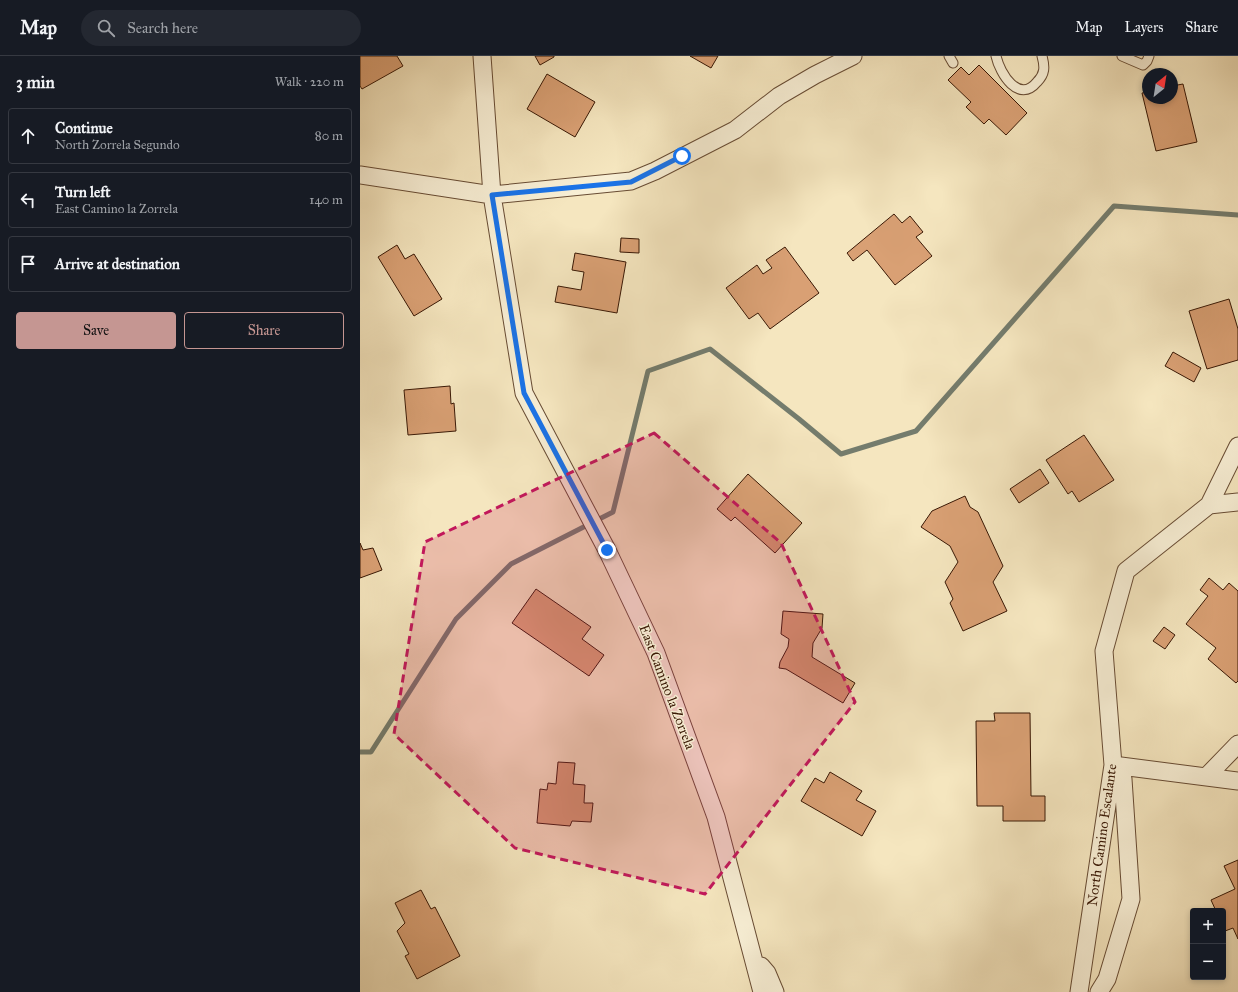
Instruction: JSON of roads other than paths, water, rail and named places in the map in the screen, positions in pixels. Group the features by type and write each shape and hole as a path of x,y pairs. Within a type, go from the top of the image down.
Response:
{"street":[{"name":"East Camino la Zorrela","path":"482,56 492,195 524,393 607,550 656,653 716,817 762,992"},
{"path":"360,175 492,195 631,182 735,130 778,96 853,56"},
{"name":"North Camino Escalante","path":"1079,992 1114,765 1104,651 1126,571 1208,505 1238,446"},
{"path":"1208,505 1238,502"},
{"path":"1207,776 1238,744"},
{"path":"1114,765 1238,781"},
{"name":"North Camino Escalante","path":"1099,992 1107,979 1131,899 1123,779 1114,765"},
{"name":"East Camino la Zorrela","path":"753,957 767,973 775,992"}],"lane":[{"path":"996,56 998,65 1004,76 1014,87 1023,90 1033,88 1042,76 1045,66 1042,56"},
{"path":"1122,56 1143,65 1149,56"}],"waterway":[{"path":"360,752 371,752 456,619 511,564 613,512 648,371 710,349 841,454 916,431 1114,206 1238,215"}]}
